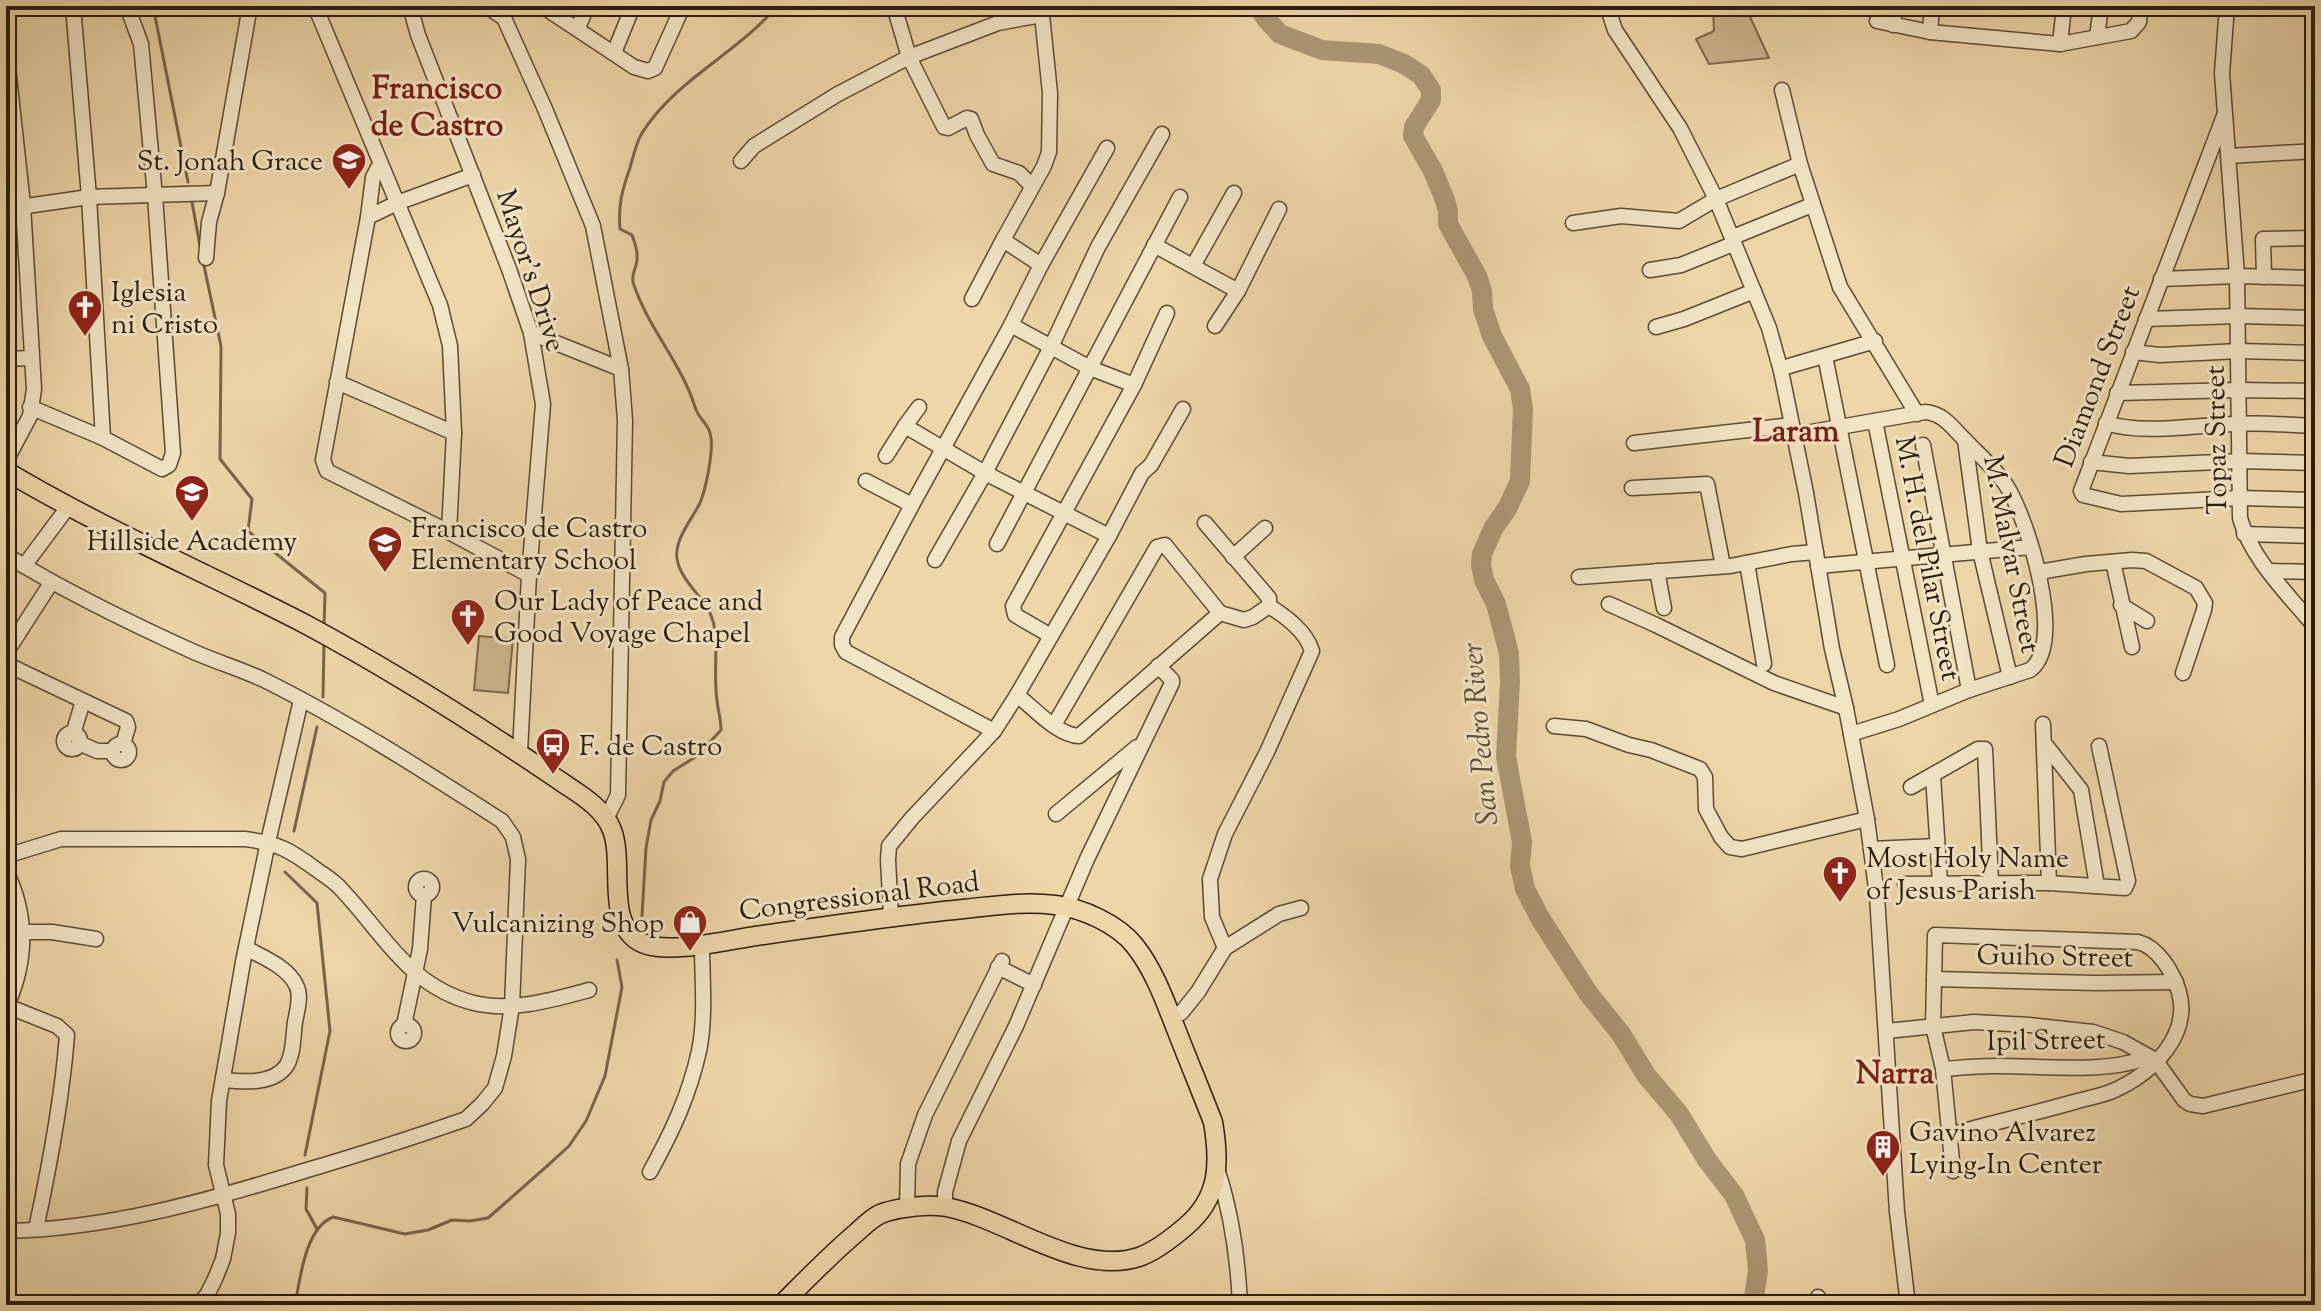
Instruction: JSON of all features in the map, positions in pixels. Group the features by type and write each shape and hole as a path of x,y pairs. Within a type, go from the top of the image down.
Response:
{"main road":[{"path":"6,471 68,507 302,623 400,677 520,752 573,789 606,819"},
{"name":"Congressional Road","path":"606,819 617,850 621,920 639,942 657,947 702,944 891,916 1030,903 1067,907 1097,918 1117,929 1136,947 1152,972 1213,1122 1218,1172 1208,1200 1190,1223 1164,1245 1138,1257 1112,1260 1087,1258 1060,1250 993,1221 945,1207 907,1208 882,1212 868,1222 813,1271 781,1305"}],"street":[{"path":"73,6 89,197 103,438"},
{"path":"30,407 103,438 162,469 169,465 173,453 155,196 141,44 127,6"},
{"path":"206,258 209,222 217,193 250,6"},
{"path":"315,6 444,319 450,346 454,433 449,532"},
{"name":"Mayor's Drive","path":"410,6 418,35 531,333 543,404 529,575 520,752"},
{"path":"486,6 504,18 593,226 621,369 625,420 618,795 606,819"},
{"path":"542,6 634,67 648,71 655,68 683,6"},
{"path":"578,28 587,6"},
{"path":"614,53 633,6"},
{"path":"894,6 909,57 944,127 971,119 993,164 1019,173 1032,186"},
{"path":"1607,6 1615,30 1680,128 1736,239 1774,343 1867,819 1877,896 1897,1212 1908,1305"},
{"path":"1893,25 1895,6"},
{"path":"1930,32 1932,6"},
{"path":"2060,44 2064,6"},
{"path":"2097,37 2101,6"},
{"path":"1877,21 1930,32 2060,44 2131,31 2139,22 2141,6"},
{"name":"Topaz Street","path":"2227,6 2222,73 2237,276 2240,518 2244,534 2269,571 2315,627"},
{"path":"741,161 754,146 838,94 909,57 998,23 1042,15 1050,93 1049,152 972,299"},
{"path":"6,49 23,205 34,389 30,416 6,461"},
{"path":"1782,90 1812,205 1840,287 1917,414"},
{"name":"Diamond Street","path":"2225,112 2081,491 2083,495 2121,504 2240,498"},
{"path":"935,560 1051,347 1098,247 1162,134"},
{"path":"994,731 846,652 842,637 1107,148"},
{"path":"2229,156 2315,151"},
{"path":"380,164 373,177 323,460 327,471 529,575"},
{"path":"1573,223 1621,216 1679,221 1716,199 1800,164"},
{"path":"368,217 473,175"},
{"path":"6,209 89,197 217,193"},
{"path":"1193,266 1234,193"},
{"path":"997,544 1180,197"},
{"path":"1650,270 1681,265 1812,205"},
{"path":"1215,326 1238,291 1279,209"},
{"path":"2264,277 2263,239 2315,238"},
{"path":"1003,240 1041,265"},
{"path":"1154,245 1238,291"},
{"path":"2161,279 2237,276 2315,278"},
{"path":"1656,327 1754,291"},
{"path":"1051,636 1015,615 1013,606 1134,385 1167,313"},
{"path":"2146,319 2238,316 2315,318"},
{"path":"1011,325 1090,368 1134,385"},
{"path":"531,333 621,369"},
{"path":"1789,366 1875,341"},
{"path":"2133,352 2188,355 2239,351 2315,353"},
{"path":"1825,356 1887,665"},
{"path":"6,359 31,358"},
{"path":"337,382 454,433"},
{"path":"2117,393 2315,391"},
{"path":"6,440 23,412 30,407"},
{"path":"886,456 919,407"},
{"path":"891,916 889,846 994,731 1109,536 1142,473 1151,465 1183,409"},
{"path":"1634,443 1840,427 1925,412 1937,415 1949,424 2007,486 2039,572 2045,628 2042,655 2036,666 1899,719 1851,734"},
{"name":"M. H. del Pilar Street","path":"1875,421 1932,705"},
{"path":"2106,423 2118,427 2163,428 2240,423 2315,426"},
{"path":"905,426 985,473 1109,536"},
{"name":"M. Malvar Street","path":"1965,440 1980,551 2010,677"},
{"path":"1923,445 1969,690"},
{"path":"2091,462 2129,466 2240,461 2315,463"},
{"path":"866,481 912,505"},
{"path":"1632,488 1707,484 1723,566"},
{"path":"2240,498 2315,500"},
{"path":"24,566 68,507"},
{"path":"1205,523 1269,598 1269,606"},
{"path":"1233,557 1265,528"},
{"path":"2244,534 2315,536"},
{"path":"1054,725 1157,547 1165,545 1220,613 1244,620 1269,606"},
{"path":"1579,577 1723,566 1792,554 1817,559 1864,561 2031,547"},
{"path":"6,555 51,583 196,653 259,678 337,719 502,821 513,837 518,859 512,1006 504,1056 495,1088 466,1119 223,1196 81,1225 6,1231"},
{"path":"2039,572 2086,564 2146,561 2196,588 2205,603 2204,610 2183,673"},
{"path":"2113,562 2132,647"},
{"path":"1747,563 1764,664"},
{"path":"1657,571 1664,608"},
{"path":"2269,571 2315,572"},
{"path":"6,653 51,583"},
{"path":"1609,604 1774,683 1846,708"},
{"path":"2121,605 2147,621"},
{"path":"1225,948 1212,917 1210,879 1225,834 1267,752 1312,651 1299,629 1269,606"},
{"path":"1017,695 1054,725 1079,736 1220,613"},
{"path":"6,664 126,721 128,727 118,748 97,751 76,738 83,701"},
{"path":"945,1207 945,1192 959,1141 1034,985 1087,859 1173,682 1158,666"},
{"path":"198,1305 207,1295 223,1259 228,1233 228,1214 216,1165 219,1101 246,948 301,700"},
{"path":"2043,724 2049,883"},
{"path":"1554,726 1586,729 1700,769 1705,777 1706,809 1730,847 1742,849 1867,819"},
{"path":"1056,814 1144,741"},
{"path":"2045,744 2081,790 2097,886"},
{"path":"1905,884 2049,883 2125,888 2128,881 2099,746"},
{"path":"1911,787 1978,749 1985,749 1991,882"},
{"path":"1933,776 1940,883"},
{"path":"6,856 61,839 245,839 268,842 291,850 339,887 414,973 444,993 476,1004 512,1006 541,1003 589,990"},
{"path":"1871,849 1937,846"},
{"path":"6,871 19,903 24,932 20,965 13,994 6,1007 57,1026 67,1035 55,1137 36,1229"},
{"path":"404,1025 420,949 424,895"},
{"path":"1171,1016 1181,1013 1198,992 1225,948 1279,914 1301,908"},
{"path":"24,932 52,932 96,939"},
{"path":"1949,1135 2113,1091 2140,1076 2177,1033 2181,1021 2182,1007 2176,982 2157,953 2149,945 2138,942 1935,935 1933,1026 1943,1069 1949,1135 1953,1171"},
{"path":"650,1172 680,1115 700,1048 702,944"},
{"path":"223,1080 245,1083 270,1078 285,1068 291,1055 299,996 297,986 272,962 246,948"},
{"path":"907,1208 908,1164 925,1115 1000,964 1034,985"},
{"name":"Guiho Street","path":"1934,979 2176,982"},
{"path":"1887,1031 1974,1022 2093,1032 2123,1042 2152,1059 2179,1095 2196,1106 2315,1079"},
{"name":"Ipil Street","path":"1943,1069 1991,1065 2113,1065 2152,1059"},
{"path":"1218,1172 1226,1196 1238,1268 1240,1305"}],"shaded area":[{"path":"1713,6 1745,6 1769,58 1709,64 1696,39 1714,31"},
{"path":"479,636 513,639 508,693 474,690"}],"waterway":[{"path":"153,6 188,182"},
{"path":"642,916 646,848 651,820 664,782 673,771 697,756 721,730 713,621 683,576 677,559 681,537 705,489 711,453 710,433 639,298 633,279 636,247 632,235 620,229 621,198 638,141 656,114 777,6"},
{"name":"San Pedro River","path":"1258,6 1280,34 1322,50 1379,54 1421,75 1431,90 1431,100 1414,127 1413,136 1445,200 1448,224 1477,276 1492,336 1520,389 1523,409 1520,481 1493,529 1482,554 1481,565 1484,580 1496,604 1509,653 1506,757 1522,842 1520,866 1525,889 1588,993 1621,1034 1646,1075 1679,1114 1707,1160 1734,1195 1755,1240 1758,1270 1753,1305"},
{"path":"192,202 200,246"},
{"path":"203,261 221,346 220,459 252,499 248,531 325,593 324,628"},
{"path":"323,697 324,643"},
{"path":"294,831 317,727"},
{"path":"285,872 317,903 330,1031 305,1155"},
{"path":"295,1305 310,1243 316,1232 333,1217 405,1234 428,1230 452,1220 488,1218 569,1146 586,1121 605,1076 622,987 617,960"},
{"path":"307,1188 306,1209 317,1229"}],"place":[{"name":"St. Jonah Grace","path":"349,191"},
{"name":"Iglesia ni Cristo","path":"85,338"},
{"name":"Hillside Academy","path":"192,523"},
{"name":"Francisco de Castro Elementary School","path":"385,574"},
{"name":"Our Lady of Peace and Good Voyage Chapel","path":"468,647"},
{"name":"F. de Castro","path":"553,776"},
{"name":"Most Holy Name of Jesus Parish","path":"1840,904"},
{"name":"Vulcanizing Shop","path":"690,953"},
{"name":"Gavino Alvarez Lying-In Center","path":"1883,1178"}],"district":[{"name":"Francisco de Castro","path":"437,106"},
{"name":"Laram","path":"1796,430"},
{"name":"Narra","path":"1895,1072"}]}
